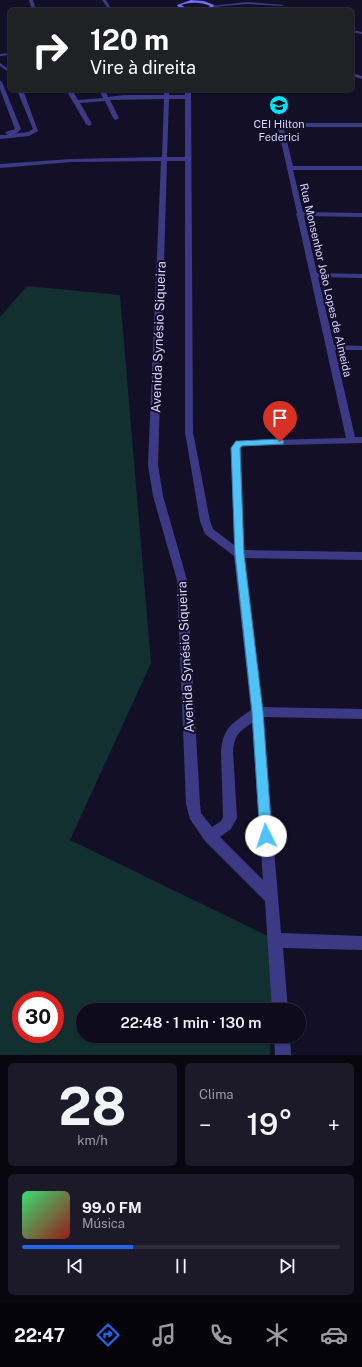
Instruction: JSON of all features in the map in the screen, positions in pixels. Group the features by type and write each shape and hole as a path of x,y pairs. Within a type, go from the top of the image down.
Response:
{"street":[{"path":"182,1 197,0 207,2 253,0"},
{"path":"207,2 212,6"},
{"path":"208,8 212,6 247,3 283,4"},
{"path":"0,64 8,70"},
{"path":"0,82 8,90"},
{"path":"70,92 88,124"},
{"path":"103,92 116,118"},
{"path":"126,97 142,92"},
{"path":"0,134 15,132 18,129 12,94"},
{"path":"0,137 29,134 36,130 12,94"},
{"path":"77,102 166,94 188,94 189,432 205,521 209,531 239,554 362,556"},
{"name":"Avenida Synésio Siqueira","path":"166,94 153,465 158,496 182,580 193,804 195,815 210,836 271,898"},
{"name":"Rua Monsenhor João Lopes de Almeida","path":"351,440 281,128 283,126 362,125"},
{"path":"0,166 96,159 188,159"},
{"path":"289,168 362,168"},
{"path":"300,214 362,215"},
{"path":"313,275 362,276"},
{"path":"330,347 362,348"},
{"path":"280,1003 276,940 271,898 257,712 239,554 236,448 239,443 362,440"},
{"path":"210,836 226,825 230,818 227,751 228,741 233,730 257,712 362,714"},
{"path":"276,940 362,943"},
{"path":"282,1043 283,1055"}],"green space":[{"path":"27,286 120,295 151,663 70,840 276,940 272,1003 76,1003 76,1043 271,1043 270,1055 0,1055 0,317"}],"place":[{"name":"CEI Hilton Federici","path":"279,105"}],"route":[{"path":"266,836 257,712 239,554 236,448 239,443 280,442"}]}
